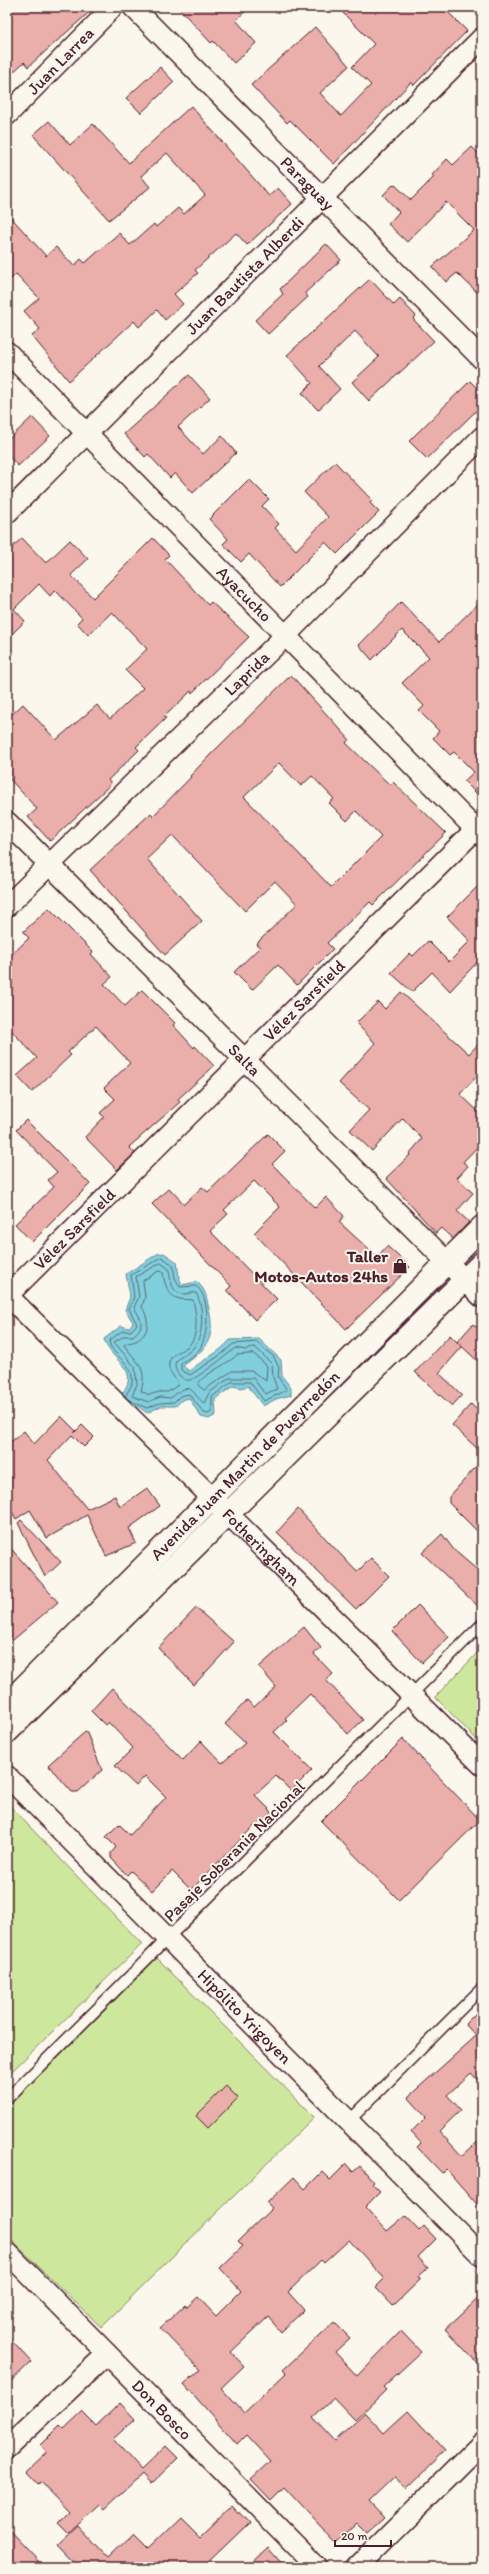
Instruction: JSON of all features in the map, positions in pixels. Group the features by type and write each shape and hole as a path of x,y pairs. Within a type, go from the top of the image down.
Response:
{"main road":[{"name":"Avenida Juan Martin de Pueyrredón","path":"7,1704 446,1261 482,1227"},
{"name":"Avenida Juan Martin de Pueyrredón","path":"7,1732 464,1279 482,1263"}],"street":[{"name":"Juan Larrea","path":"7,115 113,7"},
{"name":"Paraguay","path":"133,7 482,359"},
{"name":"Juan Bautista Alberdi","path":"7,513 482,38"},
{"name":"Ayacucho","path":"7,352 88,433 285,636 480,829"},
{"name":"Laprida","path":"7,906 285,636 482,437"},
{"name":"Salta","path":"7,822 482,1297"},
{"name":"Vélez Sarsfield","path":"7,1295 244,1059 480,829"},
{"name":"Fotheringham","path":"7,1295 412,1694 482,1765"},
{"name":"Hipólito Yrigoyen","path":"7,1776 482,2256"},
{"name":"Don Bosco","path":"7,2252 317,2567"},
{"path":"7,2448 107,2354"},
{"path":"357,2567 482,2443"}],"lane":[{"name":"Pasaje Soberania Nacional","path":"7,2099 169,1939 482,1624"},
{"path":"349,2121 482,1988"}],"green space":[{"path":"482,1648 482,1745 435,1697"},
{"path":"7,1803 142,1944 7,2076"},
{"path":"157,1958 314,2117 101,2327 7,2236 7,2108"}],"water":[{"path":"164,1253 177,1262 179,1277 182,1285 197,1282 203,1288 207,1298 211,1320 210,1336 207,1343 198,1354 183,1366 189,1371 230,1340 259,1339 281,1360 282,1376 291,1388 291,1395 276,1399 263,1406 248,1386 241,1388 233,1386 215,1399 216,1415 209,1419 201,1417 189,1398 182,1400 176,1406 161,1406 147,1413 139,1407 124,1403 121,1396 127,1384 127,1371 110,1351 104,1339 121,1326 129,1328 133,1322 125,1310 130,1297 126,1274 157,1254"}],"building":[{"path":"14,7 95,7 28,67 24,62 7,78 7,14"},
{"path":"178,7 250,7 236,20 256,43 234,63 213,41 211,43"},
{"path":"337,7 443,7 467,31 414,85 411,82 334,164 290,120 287,123 251,85 315,27 349,66 320,93 341,116 371,85 352,67 374,44"},
{"path":"160,67 174,82 141,113 126,98"},
{"path":"191,106 269,196 278,188 292,204 247,245 236,233 195,270 198,273 174,294 183,304 165,320 157,310 139,327 134,321 69,381 32,336 40,329 24,311 39,298 16,274 7,283 7,213 46,256 56,247 74,266 81,259 85,263 119,233 130,245 154,224 156,227 178,208 184,214 205,195 167,153 141,176 150,187 109,220 33,135 49,121 70,145 93,124 129,163"},
{"path":"472,147 482,157 482,297 457,273 446,282 432,267 474,230 446,202 407,242 388,224 399,212 383,195 394,184 411,200 434,177 432,175 447,159 453,165"},
{"path":"326,244 341,260 305,293 308,297 268,334 255,320 283,294 280,289"},
{"path":"370,279 394,305 400,299 416,316 413,319 434,341 369,401 352,382 379,357 355,331 319,366 340,389 318,410 302,393 312,383 287,355"},
{"path":"189,375 210,398 178,427 203,454 222,436 236,453 193,493 175,473 170,478 148,454 145,457 124,434"},
{"path":"470,381 482,393 482,405 427,459 409,441"},
{"path":"32,417 50,436 18,466 7,454 7,441"},
{"path":"335,462 372,500 370,503 379,512 337,554 325,542 280,587 249,554 241,562 223,544 228,539 209,519 249,479 269,499 262,506 279,524 275,528 296,550 328,517 304,492"},
{"path":"22,538 46,563 70,540 88,559 71,575 93,598 153,538 169,555 165,559 208,605 211,602 249,637 192,693 191,691 164,717 166,718 136,747 139,750 108,780 111,784 50,841 28,817 37,809 7,776 7,719 23,704 56,740 97,705 110,719 143,688 125,670 147,649 112,612 88,635 77,623 82,618 55,590 50,596 39,584 14,609 25,621 7,639 7,552"},
{"path":"482,600 482,799 464,781 474,772 454,752 450,755 433,738 439,731 419,711 424,706 402,683 429,657 402,630 372,660 359,645 401,602 439,642"},
{"path":"291,675 349,739 346,743 390,785 393,782 446,833 373,905 370,902 327,943 333,949 297,985 278,965 252,990 234,972 260,947 256,944 297,904 275,881 245,911 172,835 147,859 202,921 165,955 90,870 151,813 153,816 209,756","holes":["279,763 301,786 312,776 334,799 329,803 347,821 356,811 381,837 331,887 244,797"]},
{"path":"482,882 482,957 450,991 432,972 412,992 391,973 410,953 413,956 428,941 449,962 470,941 447,917"},
{"path":"49,908 93,952 91,954 112,977 104,984 125,1006 142,990 175,1023 173,1025 194,1048 195,1046 214,1066 178,1099 180,1102 129,1147 135,1153 117,1170 85,1137 104,1117 100,1113 115,1099 104,1088 130,1063 96,1026 68,1052 71,1055 32,1092 17,1076 37,1058 7,1026 7,959 29,938 23,932"},
{"path":"401,992 469,1054 482,1040 482,1071 460,1094 482,1115 482,1142 463,1162 468,1166 457,1178 473,1193 457,1211 469,1222 453,1239 441,1228 436,1233 386,1178 410,1155 409,1154 422,1139 403,1118 372,1151 350,1130 369,1110 339,1083 375,1043 356,1023 378,1002 385,1009"},
{"path":"26,1120 90,1184 32,1242 15,1224 54,1187 48,1180 57,1172 16,1130"},
{"path":"268,1134 285,1151 272,1164 315,1208 326,1197 344,1216 339,1222 377,1257 387,1246 410,1267 346,1329 254,1233 280,1207 254,1181 224,1210 228,1214 210,1231 277,1299 255,1320 227,1290 231,1286 152,1204 169,1188 184,1204 202,1187 208,1192"},
{"path":"473,1324 482,1332 482,1365 457,1342"},
{"path":"450,1335 462,1347 439,1373 462,1395 452,1406 415,1372"},
{"path":"471,1404 482,1415 482,1453 452,1425"},
{"path":"61,1416 76,1431 82,1425 94,1437 84,1447 72,1435 48,1460 87,1509 115,1496 120,1507 147,1488 160,1506 129,1528 136,1543 106,1556 87,1515 47,1538 30,1510 16,1519 7,1502 7,1445 24,1431 34,1444"},
{"path":"482,1460 482,1504 479,1507 482,1511 482,1536 449,1503 449,1497"},
{"path":"298,1509 357,1572 371,1558 389,1576 356,1609 277,1532"},
{"path":"21,1520 61,1562 45,1577 18,1523"},
{"path":"442,1534 454,1550 482,1574 482,1610 422,1553"},
{"path":"7,1544 58,1602 7,1645"},
{"path":"418,1605 449,1637 422,1663 392,1631"},
{"path":"196,1608 234,1642 194,1685 158,1648"},
{"path":"304,1627 321,1648 314,1654 333,1674 326,1680 363,1720 348,1734 310,1694 285,1718 287,1720 274,1732 312,1770 291,1791 276,1776 255,1795 272,1812 258,1826 256,1824 191,1890 172,1871 152,1891 131,1871 127,1875 111,1858 111,1853 116,1847 106,1837 119,1824 130,1835 166,1797 145,1776 136,1786 115,1766 133,1748 108,1722 105,1725 91,1711 112,1688 183,1760 201,1741 222,1763 245,1743 225,1724 247,1700 254,1707 276,1687 259,1667"},
{"path":"86,1731 102,1770 78,1792 72,1792 48,1765"},
{"path":"403,1739 480,1820 399,1900 321,1821"},
{"path":"482,2007 482,2085 471,2073 447,2095 461,2110 439,2131 462,2156 482,2138 482,2210 446,2169 442,2173 417,2147 421,2143 411,2132 426,2117 408,2097 476,2036 465,2024"},
{"path":"226,2086 238,2098 208,2128 196,2116"},
{"path":"346,2164 353,2172 360,2166 374,2182 372,2184 380,2192 365,2207 387,2231 405,2216 419,2231 424,2226 436,2239 418,2257 428,2268 418,2277 421,2279 393,2306 375,2287 384,2278 349,2240 324,2263 321,2260 288,2292 304,2310 281,2332 268,2317 231,2352 244,2366 221,2388 244,2413 286,2373 283,2370 334,2322 350,2338 335,2352 357,2376 401,2331 421,2352 383,2387 386,2390 355,2420 334,2398 313,2417 335,2441 365,2413 384,2433 408,2411 445,2451 406,2489 395,2477 369,2502 384,2518 367,2533 357,2523 336,2543 284,2487 271,2500 251,2479 270,2461 246,2435 237,2444 184,2384 200,2370 160,2328 185,2305 187,2307 198,2297 216,2316 241,2291 220,2268 243,2246 238,2241 272,2208 267,2203 294,2177 305,2189 322,2172 330,2180"},
{"path":"482,2295 482,2368 445,2329"},
{"path":"7,2336 31,2362 7,2385"},
{"path":"120,2403 135,2419 113,2439 141,2470 166,2446 178,2458 151,2484 142,2474 104,2510 99,2505 69,2533 58,2522 69,2511 41,2482 38,2484 27,2472 47,2453 40,2445 60,2425 64,2429 82,2412 96,2426"},
{"path":"232,2505 249,2523 203,2567 79,2567 58,2545 78,2526 108,2558 134,2533 149,2548 181,2517 200,2536"},
{"path":"7,2528 44,2567 7,2567"},
{"path":"268,2548 285,2567 248,2567"}],"place":[{"name":"Taller Motos-Autos 24hs","path":"400,1266"}]}
